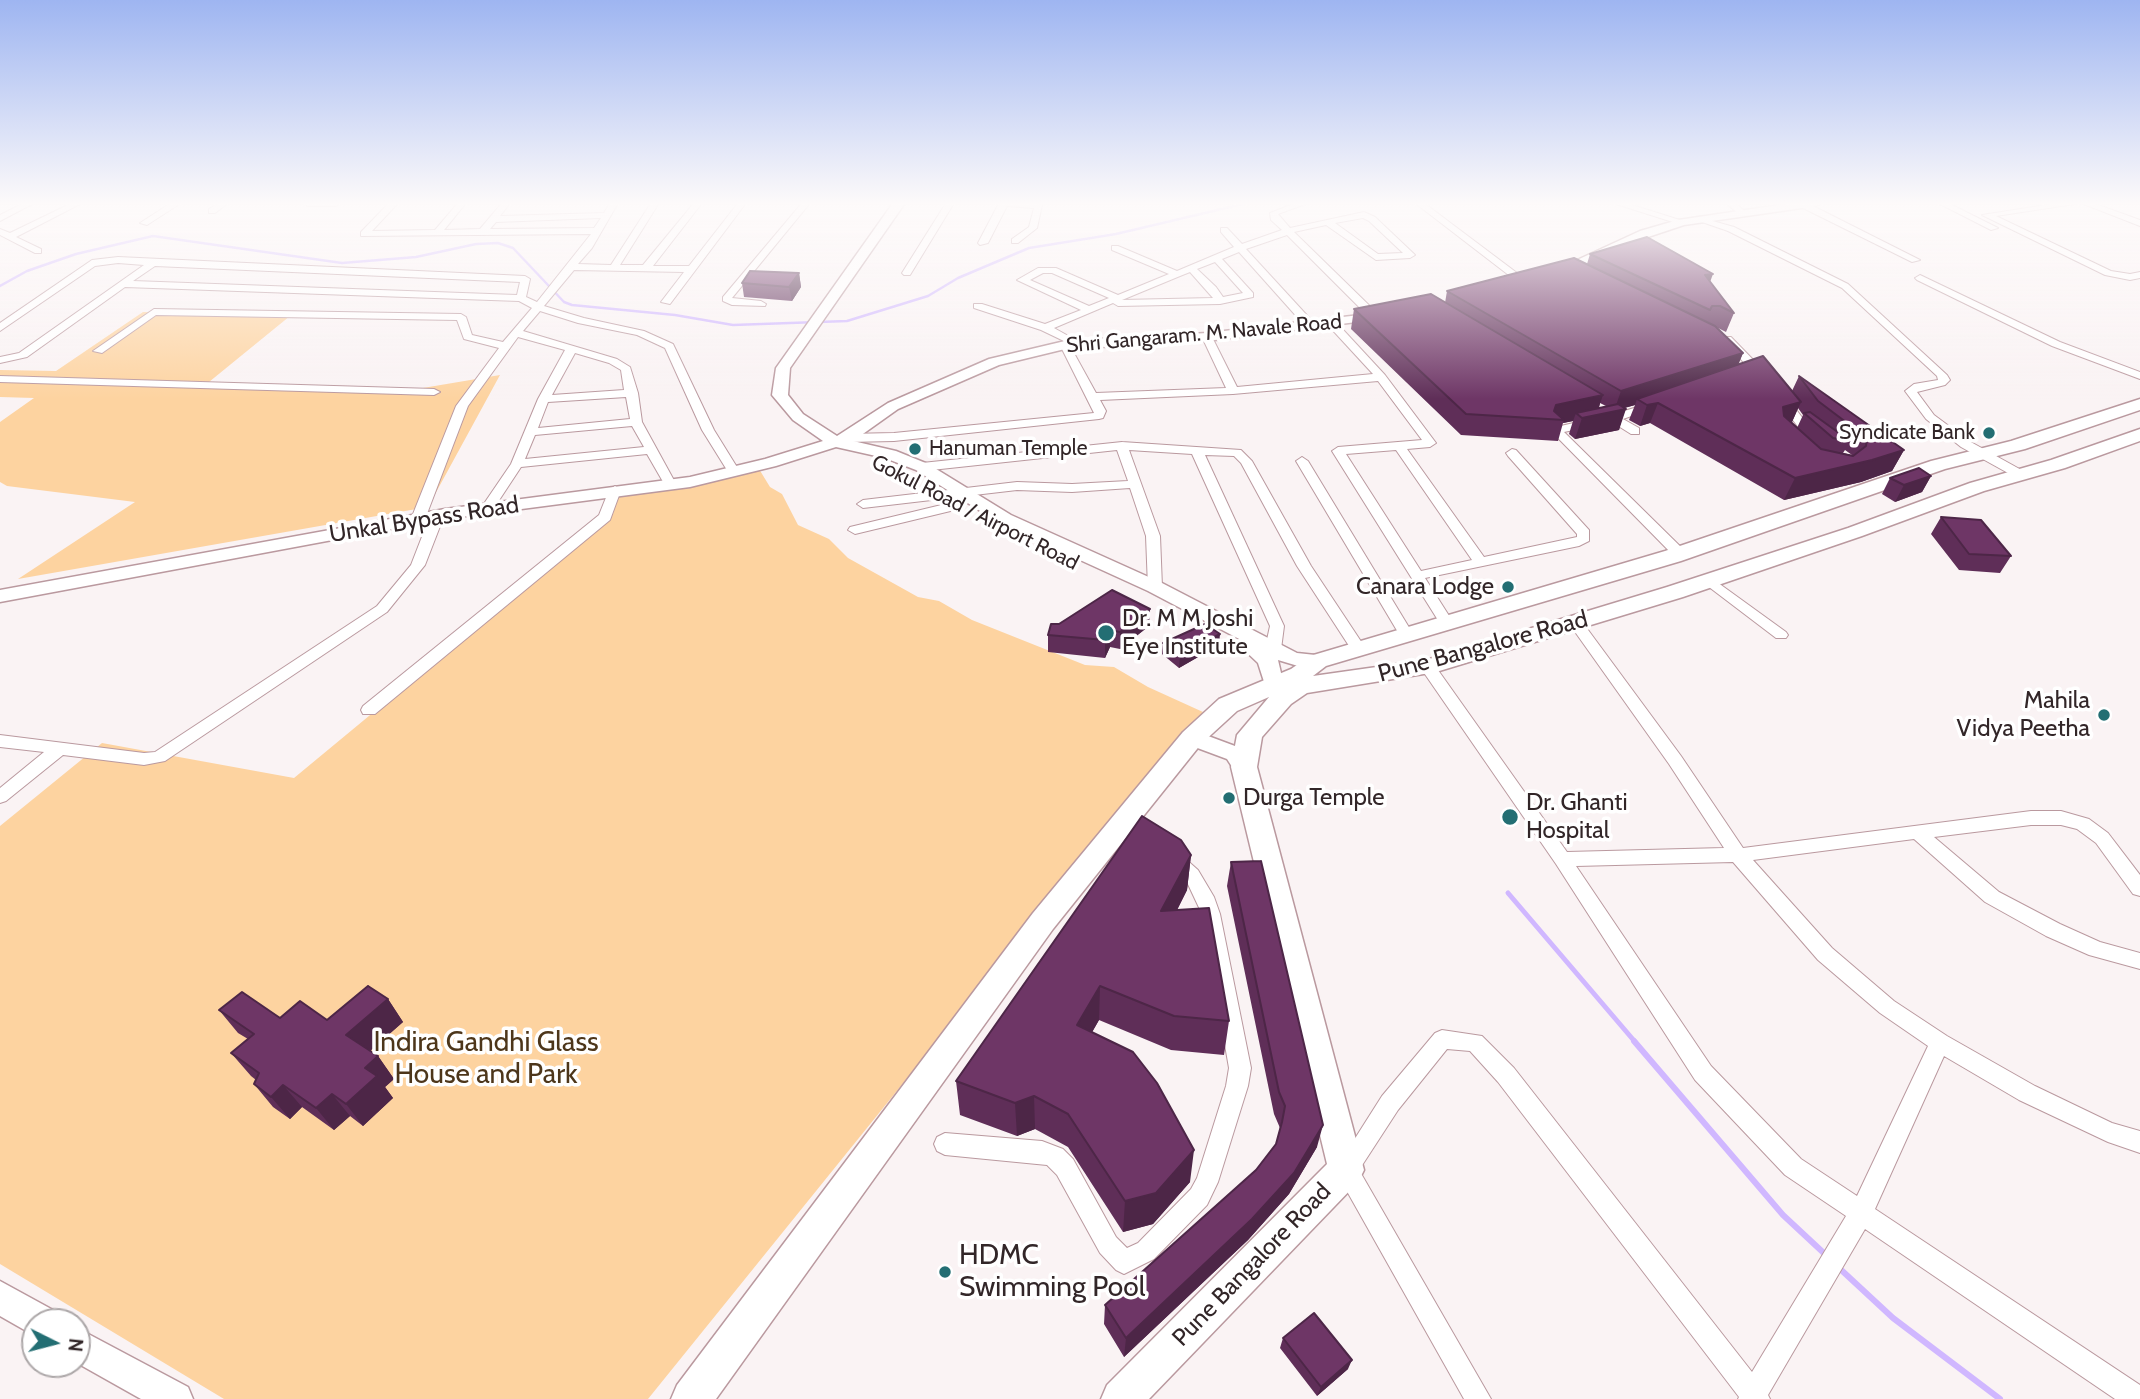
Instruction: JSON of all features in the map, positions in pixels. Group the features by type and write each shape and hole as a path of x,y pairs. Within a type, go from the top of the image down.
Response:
{"main road":[{"name":"Gokul Road / Airport Road","path":"813,315 844,268"},
{"name":"Gokul Road / Airport Road","path":"849,268 790,346 777,368 780,395 798,417 835,443 882,461 942,495 959,499 1154,587 1261,646 1300,680"},
{"path":"1527,280 1582,268"},
{"name":"Shri Gangaram. M. Navale Road","path":"835,443 893,406 918,394 994,362 1070,344 1207,337 1310,326 1400,312"},
{"name":"Pune Bangalore Road","path":"1121,1399 1346,1170 1244,767 1247,742 1259,722 1318,661 1680,554 1919,471 1983,455 2140,404"},
{"name":"Pune Bangalore Road","path":"1192,738 1228,705 1274,686 1300,680 1428,667 1710,580 1855,532 1977,487 2140,435"},
{"name":"Gokul Road / Airport Road","path":"835,443 890,454 922,467 959,499 1050,553 1300,662 1318,661"},
{"name":"Unkal Bypass Road","path":"0,596 437,516 670,484 734,472 835,443"},
{"path":"1261,646 1268,660 1274,686"},
{"path":"691,1399 1043,921 1132,826 1192,738 1235,754 1244,767"},
{"path":"0,1297 21,1310"},
{"path":"91,1353 176,1399"}],"street":[{"path":"0,328 85,268"},
{"path":"0,368 145,268"},
{"path":"178,285 204,268"},
{"path":"267,268 520,278 527,280 521,298"},
{"path":"418,520 459,413 505,346 571,268"},
{"path":"659,268 691,269"},
{"path":"752,268 726,299 732,302 761,304"},
{"path":"907,273 910,268"},
{"path":"1163,268 1177,274"},
{"path":"1045,328 1190,268"},
{"path":"1191,268 1213,289 1220,300"},
{"path":"1103,303 1220,300 1250,294 1226,268"},
{"path":"1258,268 1310,326"},
{"path":"1326,268 1374,316"},
{"path":"1511,268 1527,280"},
{"path":"1812,268 1860,298 1942,374 1944,380 1941,383 1913,388 1911,391 1930,417 1983,455 2021,475"},
{"path":"2098,268 2130,277 2140,275"},
{"path":"666,302 691,269"},
{"path":"1087,309 1022,280 1041,270 1053,270 1117,298"},
{"path":"1920,278 2056,344 2140,376"},
{"path":"122,284 521,298 538,307 582,321 640,333 669,346 708,430 734,472"},
{"path":"835,443 1094,418 1101,414 1070,344 1045,328 978,306"},
{"path":"98,351 154,312 461,317 468,337 505,346"},
{"path":"1331,323 1381,377 1430,443 1338,451 1446,622"},
{"path":"517,333 572,348 626,369 636,422 670,484"},
{"path":"1207,337 1233,391"},
{"path":"1747,375 1716,338 1730,341 1774,387 1797,427 1822,440"},
{"path":"487,508 517,464 544,400 572,348"},
{"path":"0,359 14,359"},
{"path":"1093,397 1233,391 1381,377"},
{"path":"0,379 434,392"},
{"path":"544,400 632,393"},
{"path":"1662,402 1613,418 1556,430 1680,554"},
{"path":"1601,411 1635,431"},
{"path":"531,432 636,422"},
{"path":"1122,446 1153,536 1154,587"},
{"path":"922,467 1122,446 1230,452 1243,457 1304,566 1358,649"},
{"path":"1399,446 1480,562"},
{"path":"517,464 650,450"},
{"path":"1196,451 1277,626 1261,646"},
{"path":"1418,576 1578,542 1584,538 1584,533 1511,453"},
{"path":"1301,461 1406,634"},
{"path":"855,530 959,499 1017,486 1072,488 1134,484"},
{"path":"369,710 605,517 615,490"},
{"path":"863,504 942,495"},
{"path":"0,741 144,759 151,759 169,751 382,608 404,586 418,565 437,516"},
{"path":"1710,580 1781,635"},
{"path":"1576,622 1661,740 1738,855 1825,954 1887,1007 1940,1043 2027,1093 2108,1132 2140,1142"},
{"path":"1428,667 1562,859 1703,1073 1793,1167 1855,1222 2138,1399"},
{"path":"0,797 61,747"},
{"path":"1562,859 1738,855 2031,818 2061,818 2083,824 2102,838 2140,889"},
{"path":"1918,833 1992,897 2053,930 2096,949 2140,961"},
{"path":"946,1144 1042,1152 1055,1157 1065,1167 1108,1245 1124,1262 1146,1251 1199,1197 1211,1170 1240,1068 1211,914 1205,897 1186,868 1158,846"},
{"path":"1478,1399 1346,1170 1390,1103 1442,1039 1475,1042 1506,1075 1754,1398 1855,1222 1940,1043"}],"green space":[{"path":"143,312 290,316 209,382 399,392 500,375 428,507 18,579 135,502 7,486 0,482 0,422 34,398 0,397 0,370 56,371"},
{"name":"Indira Gandhi Glass House and Park","path":"759,469 770,487 782,494 798,525 829,539 848,558 918,597 939,601 972,620 1085,665 1114,667 1148,687 1203,712 648,1399 224,1399 91,1319 91,1308 73,1308 0,1264 0,826 102,743 294,778 613,514 617,494 732,477"}],"building":[{"path":"1534,268 1595,268 1715,326 1743,353 1621,391 1447,291"},
{"path":"1621,268 1703,268 1713,274 1705,275 1734,313 1720,306 1712,306 1710,310"},
{"path":"750,271 799,273 789,287 742,283"},
{"path":"1431,294 1603,395 1556,405 1554,411 1564,420 1466,414 1354,309"},
{"path":"1763,356 1801,402 1783,407 1784,416 1821,449 1853,456 1866,446 1867,438 1818,401 1799,376 1904,450 1795,478 1658,403 1647,405 1637,399"},
{"path":"1618,404 1626,409 1582,418 1576,413"},
{"path":"1810,412 1850,441 1833,438 1804,413"},
{"path":"1919,468 1931,476 1904,485 1890,478"},
{"path":"1941,517 1981,520 2011,556 1969,554"},
{"path":"1112,590 1150,609 1120,632 1110,630 1105,640 1048,635 1051,624 1059,624"},
{"path":"1205,624 1220,634 1180,656 1163,643"},
{"path":"1142,816 1181,840 1191,855 1161,911 1209,908 1229,1021 1174,1016 1100,986 1077,1025 1133,1052 1157,1083 1194,1150 1156,1193 1125,1201 1068,1114 1034,1096 1015,1103 956,1081"},
{"path":"1261,861 1323,1125 1294,1173 1252,1219 1126,1338 1105,1305 1256,1170 1276,1144 1285,1106 1279,1092 1231,862"},
{"path":"368,986 388,999 346,1035 378,1056 365,1068 377,1076 346,1104 332,1094 316,1108 283,1085 271,1097 254,1084 259,1073 231,1053 254,1034 219,1010 242,992 280,1018 300,1001 327,1020"},
{"path":"1314,1313 1352,1360 1321,1387 1283,1338"}],"waterway":[{"path":"0,286 35,268"},
{"path":"532,268 564,302 572,305 675,315 733,325 847,321 928,296 981,268"},
{"path":"1508,893 1636,1043"},
{"path":"1634,1041 1783,1215 1827,1256"},
{"path":"1838,1267 1893,1318 2000,1399"}],"place":[{"name":"Syndicate Bank","path":"1989,433"},
{"name":"Hanuman Temple","path":"915,449"},
{"name":"Canara Lodge","path":"1508,587"},
{"name":"Dr. M M Joshi Eye Institute","path":"1106,633"},
{"name":"Mahila Vidya Peetha","path":"2104,715"},
{"name":"Durga Temple","path":"1229,798"},
{"name":"Dr. Ghanti Hospital","path":"1510,817"},
{"name":"HDMC Swimming Pool","path":"945,1272"}]}
